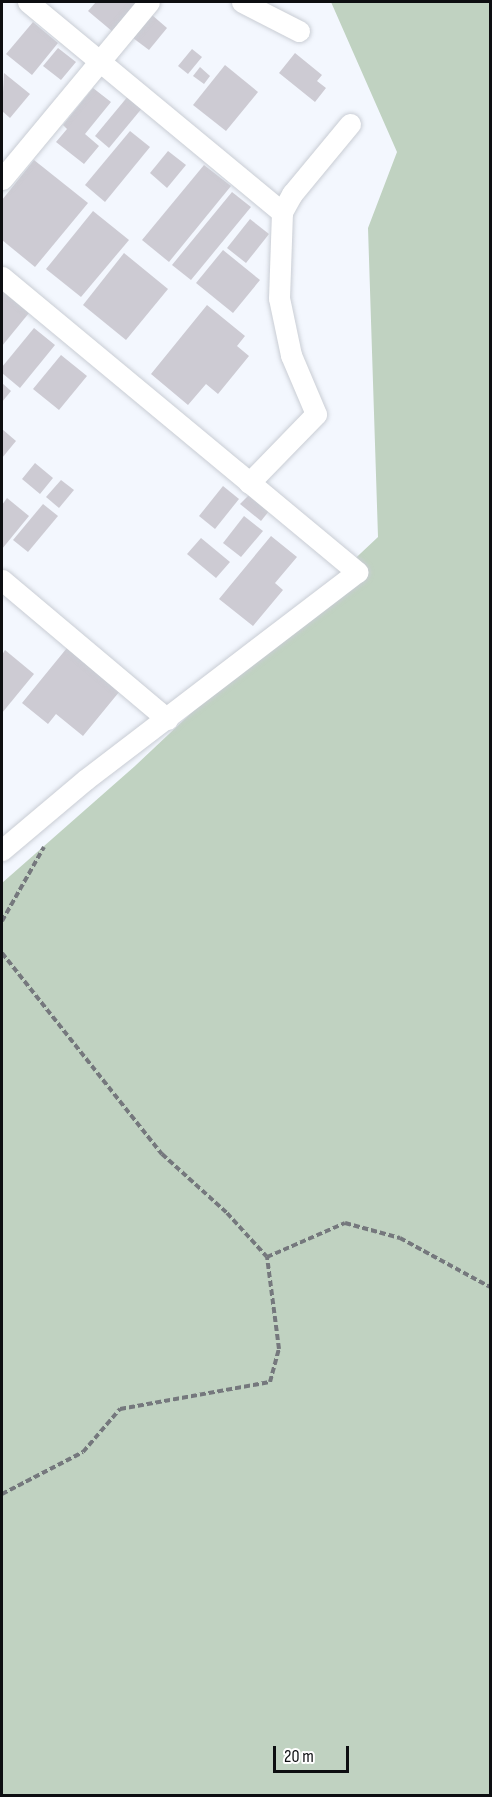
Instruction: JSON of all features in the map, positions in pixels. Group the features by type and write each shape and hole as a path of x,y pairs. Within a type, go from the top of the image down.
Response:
{"street":[{"path":"28,2 282,212"},
{"path":"2,179 148,2"},
{"path":"242,2 299,31"},
{"path":"249,483 316,414 291,356 279,298 282,212 292,194 350,124"},
{"path":"2,277 357,572 85,780 2,850"},
{"path":"2,580 167,719"}],"path":[{"path":"2,921 50,838"},
{"path":"2,953 162,1154 227,1213 267,1257 279,1349 270,1382 120,1409 82,1452 2,1494"},
{"path":"267,1257 345,1223 400,1238 490,1287"}],"green space":[{"path":"331,2 490,2 490,1795 2,1795 2,883 135,766 378,537 368,228 397,152"}],"building":[{"path":"96,2 138,2 113,32 88,11"},
{"path":"152,15 167,28 149,50 133,38"},
{"path":"33,22 58,43 32,75 6,54"},
{"path":"58,48 76,62 61,80 43,66"},
{"path":"192,49 202,57 188,74 178,66"},
{"path":"295,53 322,75 317,81 326,88 315,102 279,73"},
{"path":"225,65 258,92 226,131 193,105"},
{"path":"200,67 210,76 204,84 193,76"},
{"path":"4,73 30,94 10,118 2,111"},
{"path":"93,88 111,102 85,134 99,146 84,164 56,142 67,129 63,125"},
{"path":"129,95 143,107 109,148 95,136"},
{"path":"130,131 150,147 105,202 85,185"},
{"path":"168,151 186,165 167,188 150,173"},
{"path":"34,160 88,203 35,267 2,240 2,200"},
{"path":"204,165 231,186 169,262 142,240"},
{"path":"232,192 251,207 191,280 172,265"},
{"path":"93,211 129,240 81,297 46,269"},
{"path":"250,219 269,234 246,263 227,248"},
{"path":"223,250 260,280 233,313 196,283"},
{"path":"124,253 168,289 126,340 83,305"},
{"path":"2,291 29,313 2,346"},
{"path":"207,305 245,336 237,346 249,356 218,394 206,384 188,405 151,374"},
{"path":"34,328 55,345 20,388 2,373 2,367"},
{"path":"61,355 87,376 59,410 33,389"},
{"path":"2,383 11,391 2,402"},
{"path":"2,429 16,441 2,458"},
{"path":"35,463 53,478 40,494 22,479"},
{"path":"61,480 74,490 59,508 46,497"},
{"path":"223,486 239,499 215,529 199,516"},
{"path":"249,495 269,511 261,521 240,504"},
{"path":"7,498 29,516 2,549 2,505"},
{"path":"43,504 58,516 28,552 13,540"},
{"path":"244,516 263,531 241,557 223,543"},
{"path":"271,536 297,557 275,583 283,590 253,626 219,599"},
{"path":"201,538 230,562 216,578 187,554"},
{"path":"71,643 124,686 83,736 56,714 48,724 22,703"},
{"path":"5,650 34,674 2,713 2,655"}]}
